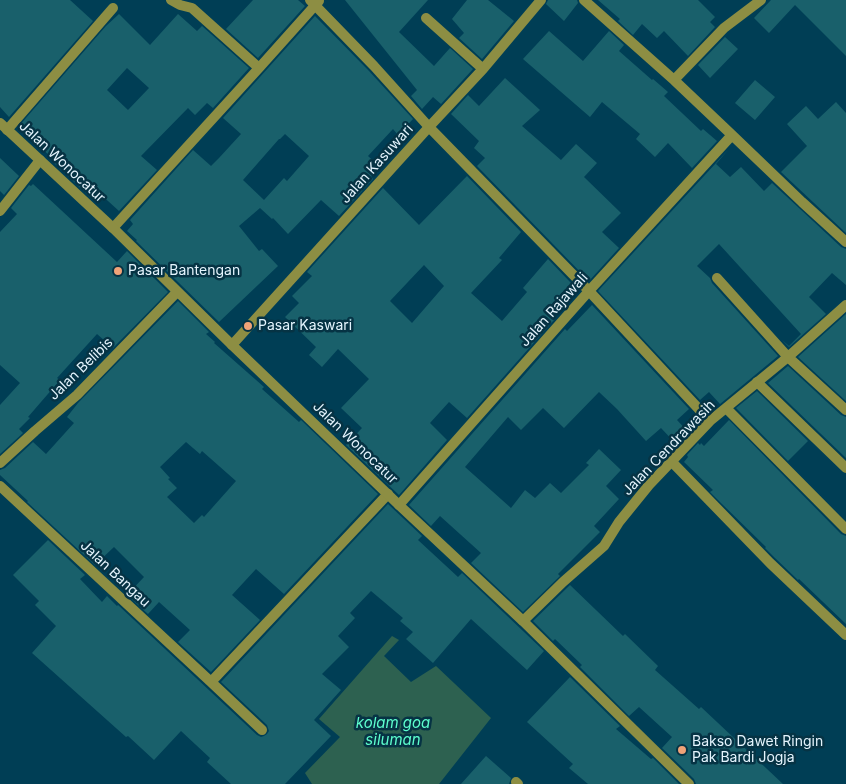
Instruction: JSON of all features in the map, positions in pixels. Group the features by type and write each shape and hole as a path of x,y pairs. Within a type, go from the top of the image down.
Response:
{"street":[{"path":"171,0 192,8 259,68"},
{"name":"Jalan Kasuwari","path":"232,346 483,69 542,0"},
{"path":"584,0 674,80 846,242"},
{"path":"674,80 724,28 761,0"},
{"path":"113,228 259,68 315,2 428,128 589,291 710,421"},
{"path":"4,126 112,8"},
{"path":"426,18 483,69"},
{"name":"Jalan Wonocatur","path":"4,126 113,228 232,346 523,621 689,784"},
{"name":"Jalan Rajawali","path":"399,505 589,291 732,135"},
{"path":"0,211 40,160"},
{"path":"717,278 788,357 846,410"},
{"name":"Jalan Belibis","path":"0,463 77,395 177,292"},
{"name":"Jalan Cendrawasih","path":"523,621 604,546 619,522 649,485 710,421 844,311"},
{"path":"757,382 846,468"},
{"path":"726,408 846,529"},
{"path":"671,461 770,563 846,635"},
{"name":"Jalan Bangau","path":"0,486 262,730"},
{"path":"212,682 388,494"}],"water":[{"name":"kolam goa siluman","path":"392,636 399,640 384,656 411,682 436,666 491,718 439,784 312,784 305,773 340,737 319,719"}],"building":[{"path":"0,0 70,0 93,21 9,117 0,107"},
{"path":"253,0 298,0 305,6 258,58 226,29"},
{"path":"345,0 428,0 399,32 434,66 450,48 473,69 441,104 433,97 422,109 411,96 417,90"},
{"path":"467,0 488,0 514,21 482,59 459,38 464,33 452,19"},
{"path":"548,0 577,0 578,3 564,21 546,4"},
{"path":"598,0 698,0 715,17 710,22 715,27 688,56 664,31 657,38 642,24 633,35 618,21 620,19"},
{"path":"771,0 846,0 846,56 795,5 769,33 754,18"},
{"path":"119,14 150,45 178,14 197,31 202,26 249,68 213,108 207,103 195,115 188,108 141,156 157,170 119,211 97,191 90,197 19,126 106,26","holes":["127,68 149,88 128,110 107,90"]},
{"path":"315,16 413,119 398,135 393,129 368,156 380,167 371,177 373,179 339,216 321,200 288,234 273,218 260,208 239,226 259,251 262,249 278,266 219,322 127,231 133,224 130,220 193,150 211,166 241,134 223,118","holes":["285,134 309,156 287,181 284,178 264,200 243,180"]},
{"path":"549,31 583,61 609,31 624,45 619,51 668,92 664,96 701,131 703,129 717,141 692,168 668,143 655,157 636,139 640,134 602,102 590,117 523,59"},
{"path":"725,37 738,49 710,78 698,65"},
{"path":"505,78 540,110 522,126 561,160 576,144 597,163 584,177 621,213 602,232 619,248 589,281 477,166 485,158 474,148 479,141 451,114 468,95 479,106"},
{"path":"755,80 775,97 755,120 735,103"},
{"path":"836,102 846,113 846,233 781,172 807,146 787,124 806,106 818,119"},
{"path":"728,150 716,164 730,177 741,167 764,191 772,183 841,247 846,249 846,285 832,273 809,297 826,314 789,347 782,340 789,346 801,334 719,244 697,266 710,278 712,283 778,356 720,404 709,392 700,400 598,291"},
{"path":"0,158 19,176 4,195 0,191"},
{"path":"467,176 521,232 499,258 502,260 471,293 502,321 527,292 523,288 548,259 571,283 545,312 554,320 467,418 449,402 430,423 447,440 399,495 346,445 362,428 341,408 369,379 338,349 322,367 309,355 316,347 285,317 299,303 292,296 312,276 307,272 383,188 419,225","holes":["424,265 444,286 412,323 390,301"]},
{"path":"33,184 117,262 127,251 168,292 113,348 97,334 57,378 60,380 19,429 23,433 0,454 0,405 20,383 0,365 0,232 17,214 11,208 29,185"},
{"path":"178,301 209,332 206,334 214,343 264,387 262,389 299,422 301,420 378,494 284,594 256,569 232,595 260,620 211,672 178,642 190,630 159,602 148,614 127,595 144,577 114,547 95,565 0,475 0,470 5,468 33,442 46,454 74,423 67,417 78,403","holes":["186,442 200,454 202,451 236,481 204,517 202,515 194,523 167,497 177,488 160,467"]},
{"path":"592,305 689,409 677,420 689,433 677,445 661,428 646,441 599,392 564,428 543,408 521,430 508,417 465,467 511,508 525,490 535,498 550,483 561,493 589,465 586,463 599,449 621,470 606,486 619,499 594,526 600,532 558,574 560,576 523,612 471,563 481,553 440,516 431,526 409,505 565,329 567,331"},
{"path":"846,314 846,401 798,357"},
{"path":"788,366 841,415 846,417 846,458 768,383"},
{"path":"757,391 808,441 788,461 736,408"},
{"path":"729,420 841,534 846,536 846,624 765,548 710,492 713,490 684,462 688,457 687,455 698,443 704,446"},
{"path":"388,504 422,536 418,540 458,577 462,573 544,651 527,670 471,619 433,663 406,639 413,632 400,621 403,618 371,591 350,613 355,618 338,636 349,647 322,674 341,690 314,720 331,736 285,784 231,784 207,762 210,758 181,731 154,760 32,653 56,626 35,605 39,601 13,575 48,540 85,575 80,579 102,602 107,596 118,605 257,735 264,736 269,731 267,725 221,682"},
{"path":"570,585 623,636 625,634 658,666 655,670 699,709 701,707 783,784 696,784 694,779 662,748 672,737 639,707 629,716 580,667 582,665 555,639 553,641 533,621"},
{"path":"570,677 620,726 616,729 651,759 653,758 679,784 588,784 569,768 573,764 527,722"},
{"path":"486,756 511,778 509,784 461,784"}],"place":[{"name":"Pasar Bantengan","path":"118,271"},
{"name":"Pasar Kaswari","path":"248,326"},
{"name":"Bakso Dawet Ringin Pak Bardi Jogja","path":"682,750"}]}
